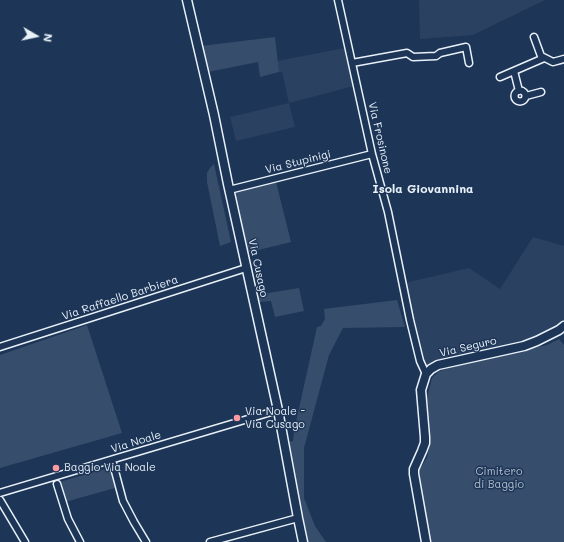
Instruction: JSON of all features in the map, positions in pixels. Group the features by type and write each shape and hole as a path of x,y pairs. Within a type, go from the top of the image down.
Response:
{"street":[{"name":"Via Cusago","path":"187,0 214,115 229,190 278,410 303,542"},
{"name":"Via Frosinone","path":"338,0 372,154 388,212 412,327 420,361 426,374"},
{"path":"534,37 541,56 553,62 564,58"},
{"path":"352,63 407,53 413,57 436,56 440,53 466,47 469,63"},
{"path":"500,77 544,58"},
{"path":"514,71 519,91 523,92 526,96"},
{"path":"519,91 515,95 517,100 520,102 524,101 526,96 542,92"},
{"name":"Via Stupinigi","path":"229,190 372,154"},
{"name":"Via Raffaello Barbiera","path":"0,347 246,268"},
{"name":"Via Seguro","path":"426,374 438,365 524,346 537,341 564,326"},
{"path":"426,374 421,390 425,443 414,469 414,474 426,542"},
{"name":"Via Noale","path":"0,493 278,410"},
{"path":"112,460 123,500 146,542"},
{"path":"56,484 68,519 80,542"},
{"path":"0,500 25,542"},
{"path":"210,542 298,518"}],"shaded area":[{"path":"419,0 545,0 473,35 420,39"},
{"path":"345,48 354,86 289,103 282,72 279,72 277,61"},
{"path":"289,103 295,127 236,141 230,117"},
{"path":"533,237 564,246 564,321 532,339 515,344 449,356 427,368 423,363 406,284 409,282 469,268 500,289"}],"green space":[{"path":"275,37 279,72 260,77 258,62 208,72 201,46"},
{"path":"214,164 231,242 220,246 207,182 207,173"},
{"path":"276,182 291,242 246,253 234,193"},
{"path":"299,288 304,311 275,317 271,301 258,302 256,295"},
{"path":"397,300 405,327 343,328 329,355 304,448 304,498 315,526 326,542 308,542 289,442 293,441 317,327 321,326 325,319 324,309"},
{"path":"87,325 122,433 0,468 0,355"},
{"name":"Cimitero di Baggio","path":"559,339 564,345 564,542 430,542 425,518 419,470 427,458 430,443 427,398 432,378 438,372 446,369 547,345"},
{"path":"109,468 115,488 65,502 59,482"}],"place":[{"name":"Via Noale - Via Cusago","path":"237,418"},
{"name":"Baggio Via Noale","path":"56,468"}],"district":[{"name":"Isola Giovannina","path":"423,189"}]}
